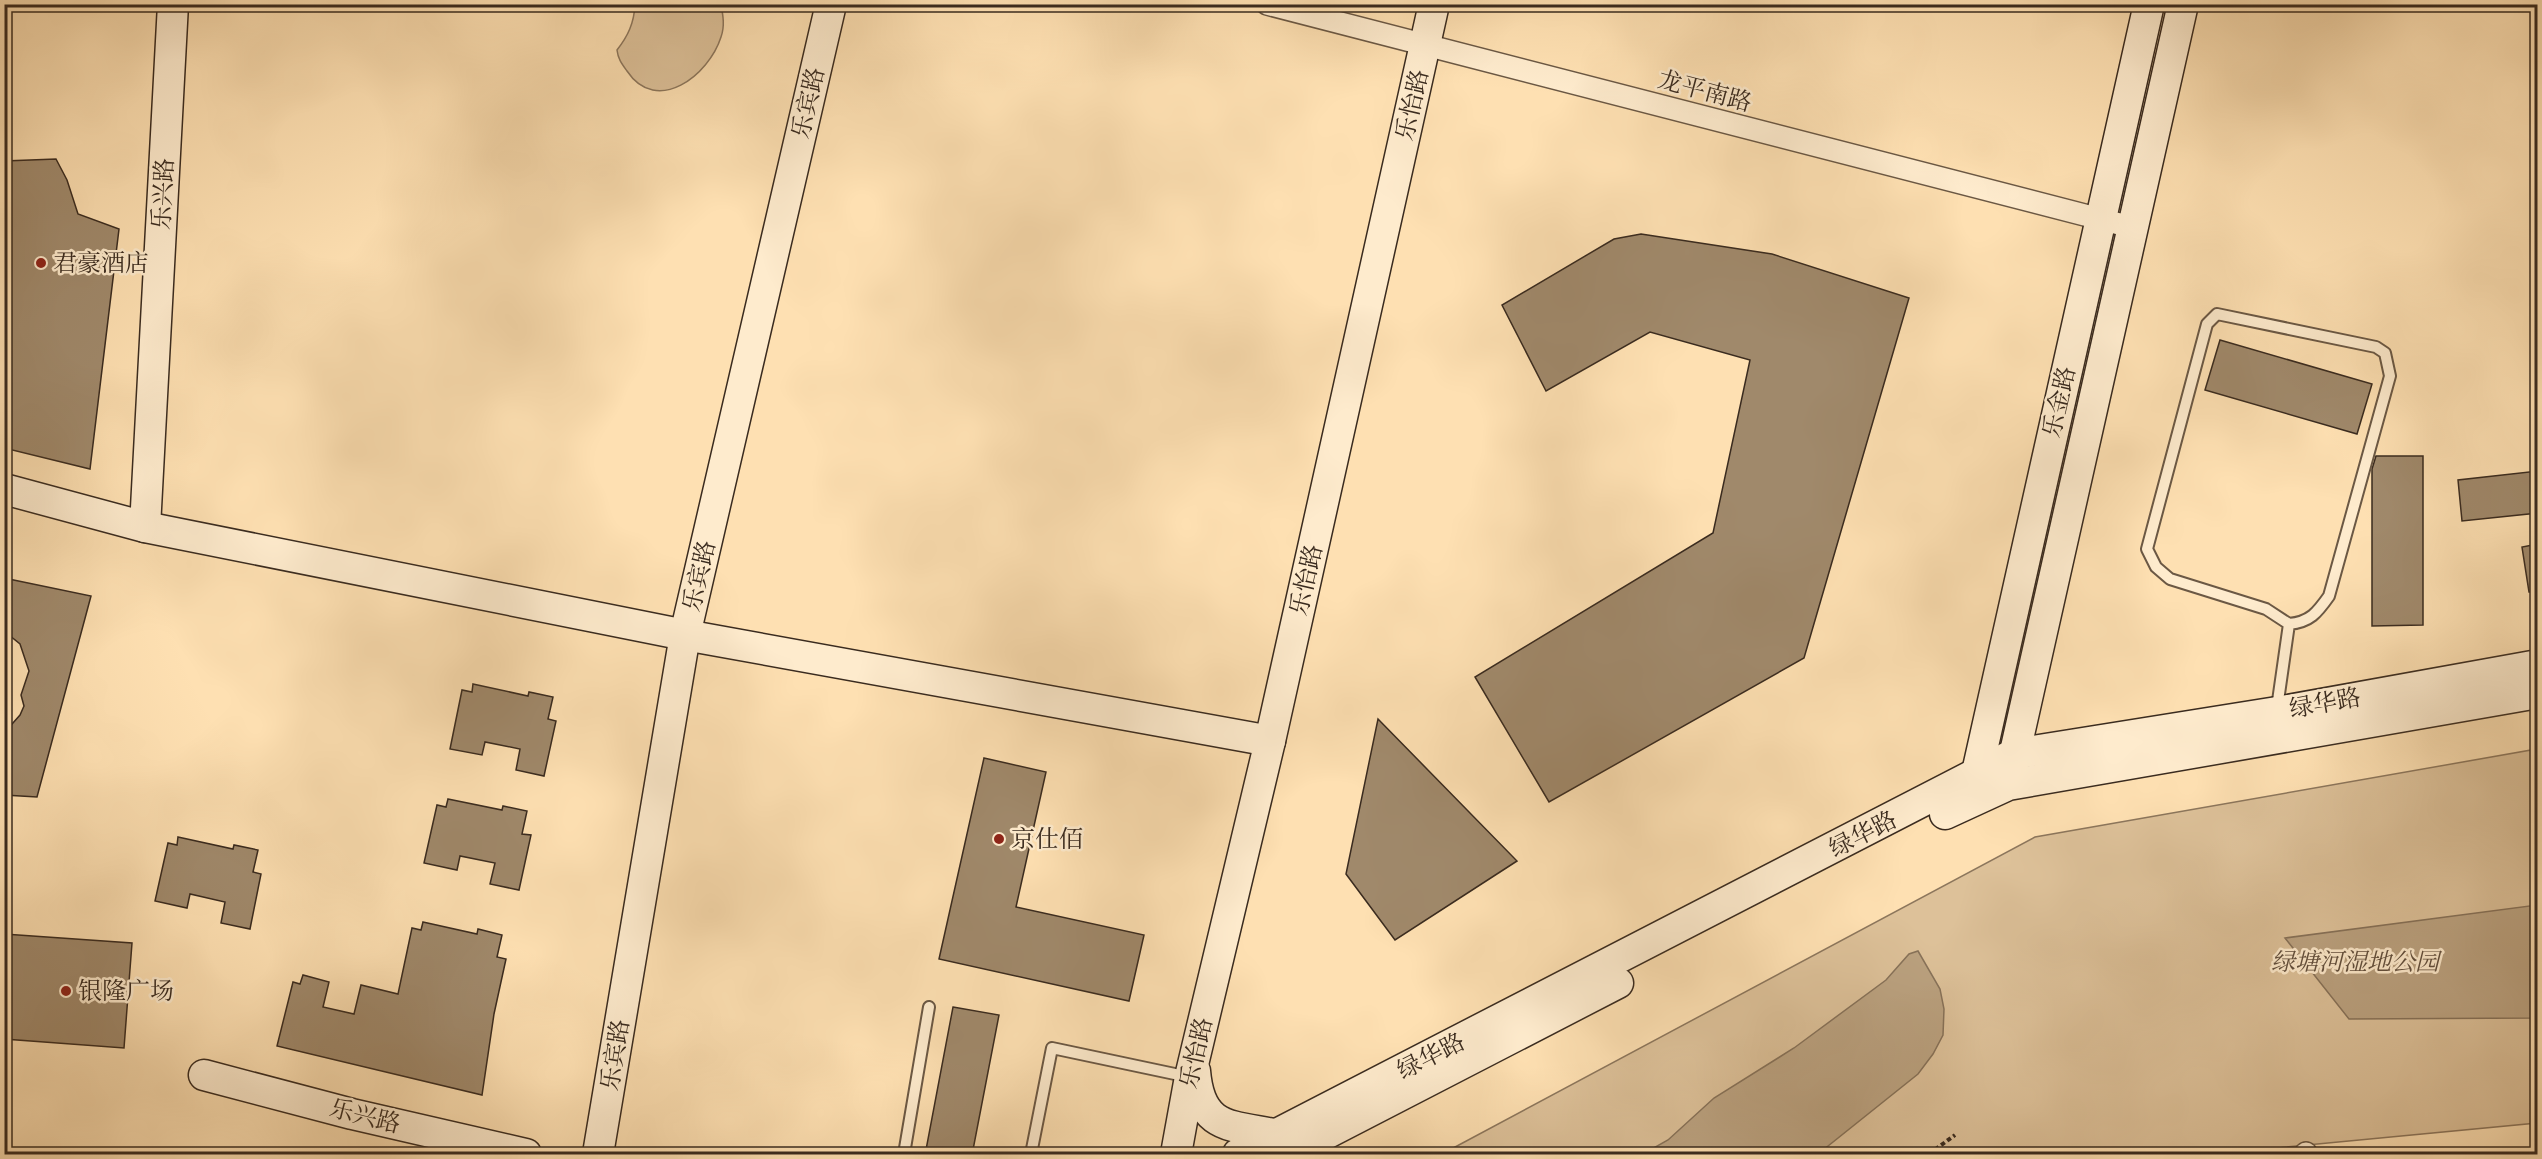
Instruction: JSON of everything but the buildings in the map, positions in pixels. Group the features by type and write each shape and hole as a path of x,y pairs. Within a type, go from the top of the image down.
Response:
{"street":[{"name":"乐兴路","path":"145,527 173,4"},
{"name":"乐宾路","path":"598,1155 685,635 831,4"},
{"name":"龙平南路","path":"1267,4 2131,227"},
{"name":"乐怡路","path":"1176,1155 1192,1068 1270,741 1434,4"},
{"name":"乐金路","path":"1974,788 2149,4"},
{"name":"乐金路","path":"2008,785 2131,227 2183,4"},
{"path":"4,489 145,527 685,635 1270,741"},
{"name":"绿华路","path":"1238,1155 1283,1145 1974,788 2014,754 2277,712 2538,665"},
{"name":"绿华路","path":"1974,788 2008,785 2538,693"},
{"path":"1192,1068 1197,1090 1207,1113 1220,1122 1283,1145"},
{"name":"乐兴路","path":"204,1075 352,1114 526,1155"}],"lane":[{"path":"2217,314 2376,347 2385,352 2390,376 2329,596 2320,609 2304,622 2289,624 2266,609 2170,579 2156,567 2147,549 2207,324 2217,314"},
{"path":"2277,712 2289,624"},
{"path":"904,1155 929,1007"},
{"path":"1031,1155 1052,1048 1192,1068"}],"path":[{"path":"1929,1155 1955,1135"}],"green space":[{"path":"635,5 721,5 723,25 721,37 715,51 694,76 681,85 667,90 653,90 639,84 627,71 619,59 617,50 630,29"},
{"name":"绿塘河湿地公园","path":"2537,749 2537,1123 2214,1154 1442,1154 2035,837"}],"shaded area":[{"path":"2537,905 2537,1018 2349,1019 2285,938"},
{"path":"1918,951 1940,989 1944,1009 1943,1035 1933,1054 1918,1074 1818,1154 1643,1154 1668,1140 1714,1098 1794,1048 1886,980 1909,954"}],"place":[{"name":"君豪酒店","path":"41,263"},
{"name":"京仕佰","path":"999,839"},
{"name":"银隆广场","path":"66,991"}]}
